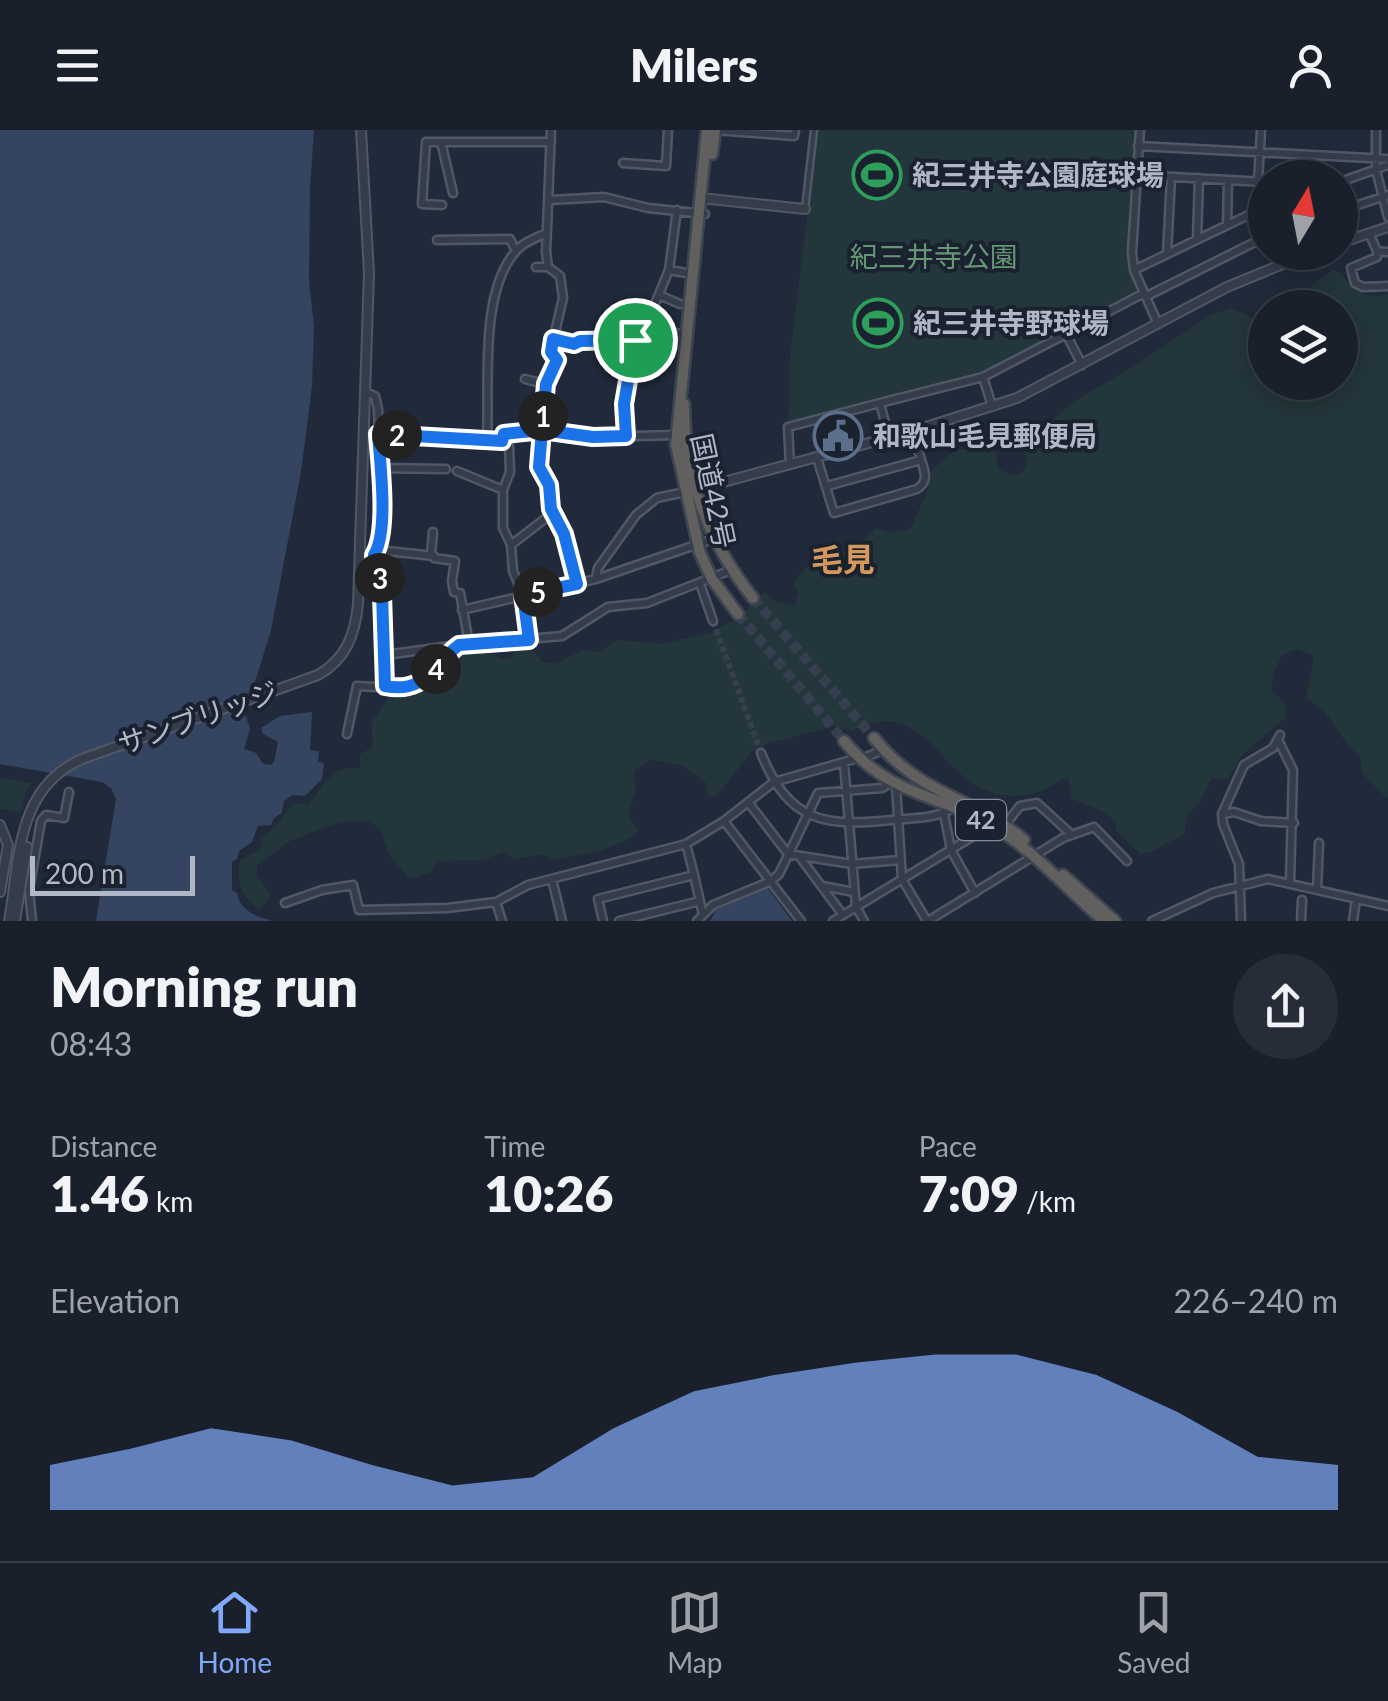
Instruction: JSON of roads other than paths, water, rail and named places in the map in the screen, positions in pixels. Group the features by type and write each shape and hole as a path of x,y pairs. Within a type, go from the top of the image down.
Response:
{"highway":[{"name":"国道42号","path":"711,130 676,435 698,544 712,579 738,614"},
{"name":"国道42号","path":"702,213 684,404 689,491 731,570 753,598"},
{"name":"42","path":"874,738 908,774 953,808 1004,825 1104,921"},
{"name":"42","path":"844,741 859,759 895,785 991,825 1036,855 1115,921"}],"street":[{"path":"361,130 370,254 360,552 431,555 455,561 452,581 454,592 460,593 469,643"},
{"path":"548,267 552,130"},
{"path":"623,163 666,166 668,130"},
{"path":"711,130 781,132 794,136 795,130"},
{"path":"704,199 805,209 814,130"},
{"path":"1140,130 1132,252 1134,270 1158,324"},
{"path":"1260,130 1261,160"},
{"path":"1376,130 1376,170 1388,217"},
{"path":"442,205 422,204 426,142 551,142"},
{"path":"440,142 453,193"},
{"path":"1138,146 1375,158 1388,162"},
{"path":"1358,176 1388,162"},
{"path":"1136,174 1248,181"},
{"path":"1167,254 1170,177"},
{"path":"1198,239 1199,178"},
{"path":"1227,225 1228,180"},
{"path":"1358,205 1384,196"},
{"path":"550,200 604,197 648,208 702,213"},
{"path":"626,436 624,404 640,317 654,306 669,270 677,210"},
{"path":"1134,270 1248,215"},
{"path":"1358,236 1388,227"},
{"path":"487,440 486,348 498,291 516,251 546,233"},
{"path":"1369,233 1377,257 1351,268 1352,280 1364,287 1388,286"},
{"path":"438,240 510,239 516,251"},
{"path":"790,466 788,427 983,377 1248,246"},
{"path":"1377,252 1388,252"},
{"path":"536,268 548,267 560,276 563,298 551,352 557,360 546,384 539,467 549,485 551,509 564,534 577,584"},
{"path":"669,270 692,274"},
{"path":"596,580 598,568 636,515 657,498 790,466 993,407 1265,270"},
{"path":"659,295 680,304"},
{"path":"638,326 686,335"},
{"path":"1066,334 1082,365"},
{"path":"553,339 574,344 635,340"},
{"path":"983,377 993,407"},
{"path":"525,379 546,384"},
{"path":"365,392 375,396 378,434 376,553 382,594 385,686"},
{"path":"880,403 889,438"},
{"path":"529,640 523,595 513,572 511,545 503,528 503,490 510,472 509,446 502,445 504,434 542,430 593,437 676,435"},
{"path":"818,458 834,513 918,489 926,475 912,431"},
{"path":"378,434 502,441"},
{"path":"827,486 921,460"},
{"path":"380,468 446,470"},
{"path":"457,470 503,490"},
{"path":"511,545 546,518 551,509"},
{"path":"431,555 433,532"},
{"path":"462,610 596,580 713,538"},
{"name":"サンブリッジ","path":"12,921 39,790 60,769 82,759 318,675 337,661 351,640 357,613 360,552"},
{"path":"385,655 562,636 608,608 646,603 731,570"},
{"path":"700,584 713,621"},
{"path":"347,734 355,688 398,688 425,680 459,645"},
{"path":"1241,921 1239,864 1222,824 1222,814 1244,766 1272,748 1279,738 1294,770 1290,882"},
{"path":"284,903 353,885 358,910 447,908 496,902 528,885 686,844 724,820 772,780 883,750"},
{"path":"761,753 772,780 785,797 808,815 824,821 848,824 953,808 951,850 975,892"},
{"path":"844,762 854,892 864,921"},
{"path":"700,918 713,905 779,874 818,793 882,788 895,785 908,774"},
{"path":"895,785 902,879 928,921 1036,855 1094,828 1127,861"},
{"path":"32,921 29,890 41,821 46,815 64,818 69,792"},
{"path":"748,802 788,854 852,864 900,860"},
{"path":"1004,825 1020,806 1037,803 1072,836"},
{"path":"1222,814 1234,812 1261,821 1294,823"},
{"path":"724,820 800,921"},
{"path":"0,825 8,845 0,892"},
{"path":"833,921 991,825"},
{"path":"686,844 700,901 700,918"},
{"path":"1317,890 1319,844"},
{"path":"799,856 843,915"},
{"path":"603,921 598,899 694,875"},
{"path":"552,879 562,921"},
{"path":"1152,921 1199,898 1268,879 1388,906"},
{"path":"821,886 854,892"},
{"path":"1353,921 1356,899"},
{"path":"1301,921 1302,900"},
{"path":"619,921 700,901"},
{"path":"496,902 502,921"}],"water":[{"path":"0,130 314,130 309,282 314,326 312,386 301,472 271,630 245,714 250,729 244,749 256,753 263,764 271,765 278,742 263,734 261,728 280,716 312,712 310,750 319,751 318,762 324,763 322,779 305,796 293,795 284,801 282,813 271,825 258,826 252,842 232,862 232,890 240,902 251,913 272,921 96,921 116,799 111,788 102,782 0,764"},
{"path":"767,887 792,921 710,921 716,910"}],"tunnel":[{"path":"753,598 874,738"},
{"path":"738,614 844,741"},
{"path":"713,621 761,753"}],"place":[{"name":"紀三井寺公園庭球場","path":"877,175"},
{"name":"紀三井寺野球場","path":"878,323"},
{"name":"和歌山毛見郵便局","path":"838,436"}],"district":[{"name":"毛見","path":"843,560"}],"park label":[{"name":"紀三井寺公園","path":"934,257"}]}
